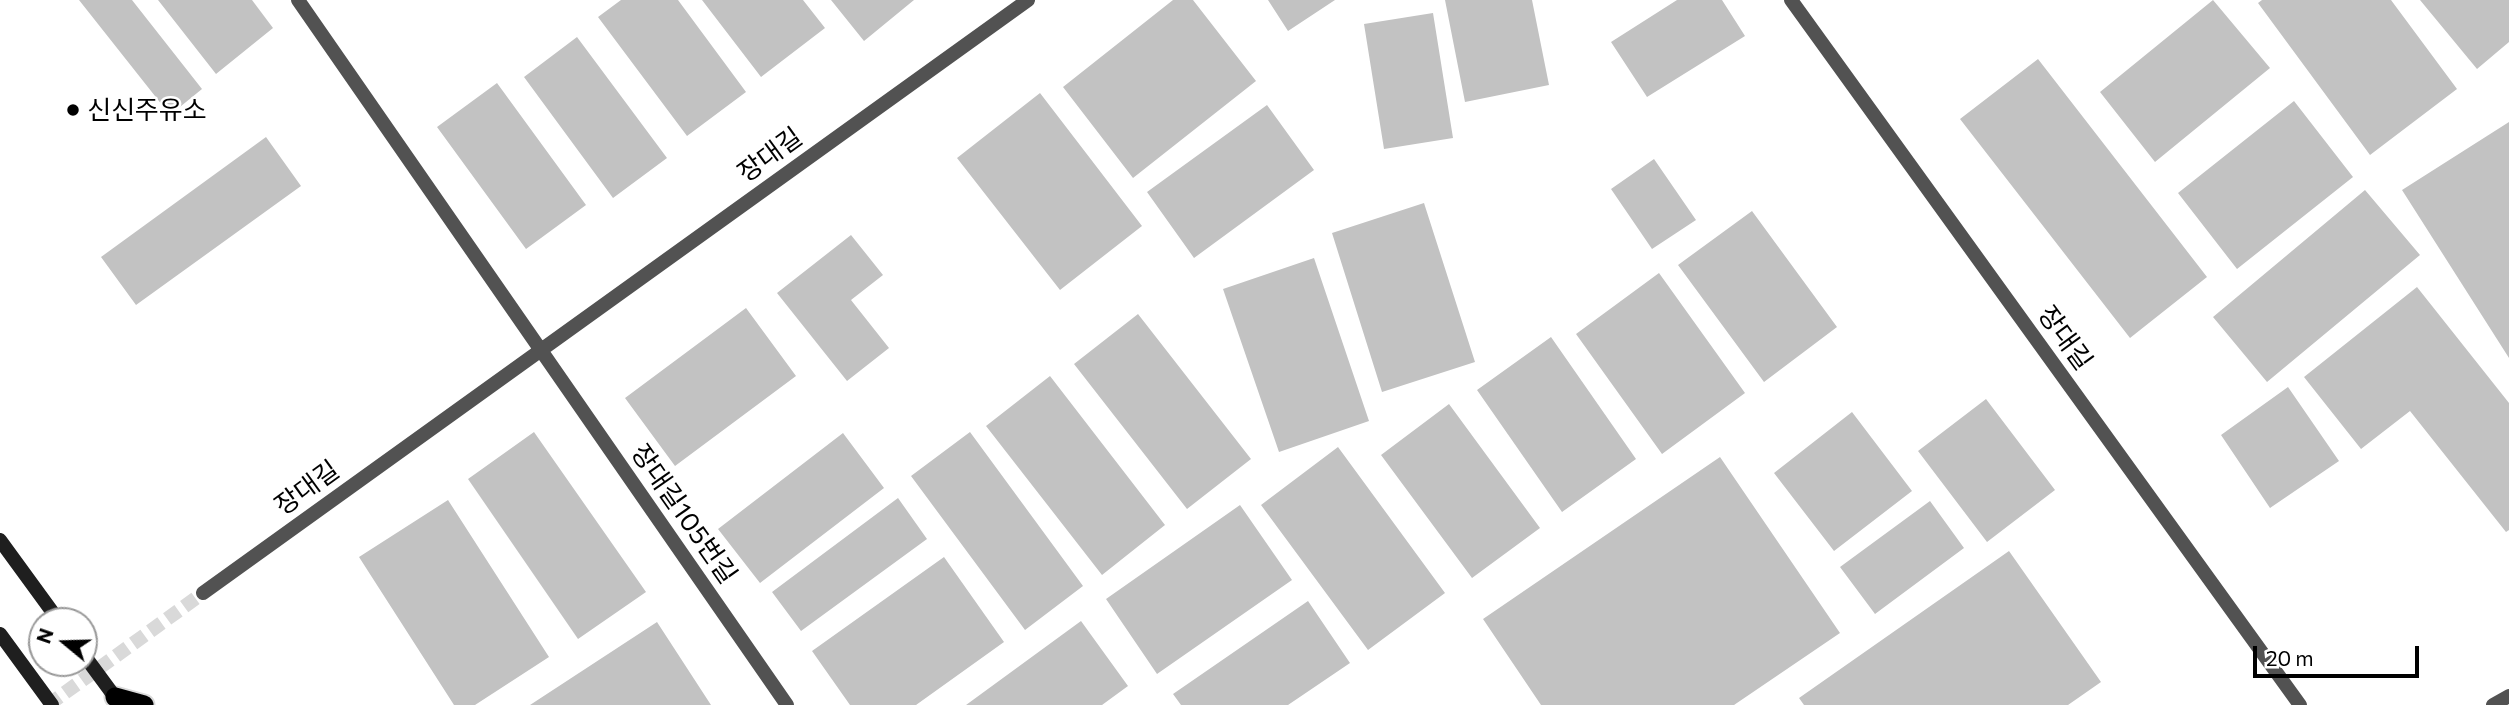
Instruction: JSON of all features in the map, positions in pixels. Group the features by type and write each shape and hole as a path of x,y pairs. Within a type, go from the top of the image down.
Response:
{"highway":[{"path":"118,701 144,705"}],"main road":[{"path":"0,540 49,607"},
{"path":"0,634 52,705"},
{"path":"98,674 118,701"}],"street":[{"path":"298,0 541,350"},
{"name":"장대길","path":"203,593 1028,0"},
{"name":"장대길","path":"1791,0 2300,705"},
{"name":"장대길105번길","path":"541,350 787,705"},
{"path":"2493,705 2509,696"}],"building":[{"path":"79,0 132,0 202,89 170,115"},
{"path":"158,0 252,0 273,28 216,74"},
{"path":"621,0 678,0 746,92 687,136 598,17"},
{"path":"702,0 803,0 825,28 761,77"},
{"path":"831,0 914,0 864,41"},
{"path":"1173,0 1193,0 1256,81 1133,178 1063,87"},
{"path":"1268,0 1335,0 1288,31"},
{"path":"1445,0 1532,0 1549,85 1465,102"},
{"path":"1677,0 1722,0 1745,36 1647,97 1611,42"},
{"path":"2213,0 2270,68 2155,162 2100,92"},
{"path":"2262,0 2391,0 2457,89 2370,155 2258,3"},
{"path":"2420,0 2509,0 2509,42 2477,69"},
{"path":"1433,13 1453,138 1384,149 1364,24"},
{"path":"577,37 667,158 613,198 524,77"},
{"path":"2038,59 2207,277 2130,338 1960,119"},
{"path":"497,83 586,205 526,249 437,127"},
{"path":"1040,93 1142,226 1060,290 957,158"},
{"path":"2294,101 2353,177 2237,269 2178,193"},
{"path":"1267,105 1314,170 1194,258 1147,192"},
{"path":"2509,122 2509,358 2402,190"},
{"path":"266,137 301,186 136,305 101,257"},
{"path":"1654,159 1696,220 1652,249 1611,189"},
{"path":"2365,190 2420,255 2267,382 2213,317"},
{"path":"1424,203 1475,362 1382,392 1332,233"},
{"path":"1752,211 1837,327 1764,382 1678,265"},
{"path":"851,235 883,275 851,300 889,348 847,381 777,293"},
{"path":"1314,258 1369,421 1279,452 1223,289"},
{"path":"1659,273 1745,393 1662,454 1576,334"},
{"path":"2417,287 2509,403 2509,530 2506,532 2410,411 2361,449 2304,377"},
{"path":"746,308 796,376 675,466 625,398"},
{"path":"1138,314 1251,459 1187,509 1074,364"},
{"path":"1551,337 1636,459 1562,512 1477,390"},
{"path":"1050,376 1165,525 1102,575 986,426"},
{"path":"2288,387 2339,461 2270,508 2221,435"},
{"path":"1986,399 2055,490 1987,542 1918,451"},
{"path":"1449,404 1540,528 1472,578 1381,455"},
{"path":"1852,412 1912,491 1834,551 1774,473"},
{"path":"534,432 646,592 578,639 468,479"},
{"path":"970,432 1083,586 1025,630 911,476"},
{"path":"843,433 884,488 760,583 718,529"},
{"path":"1338,447 1445,593 1368,650 1261,505"},
{"path":"1720,457 1840,633 1734,705 1541,705 1483,619"},
{"path":"898,498 927,539 801,631 772,592"},
{"path":"448,500 549,657 475,705 454,705 359,557"},
{"path":"1930,501 1964,548 1875,614 1840,567"},
{"path":"1240,505 1292,580 1157,674 1106,599"},
{"path":"2009,551 2101,682 2068,705 1804,705 1799,698"},
{"path":"944,557 1004,642 916,705 850,705 812,651"},
{"path":"1308,601 1350,663 1288,705 1181,705 1173,694"},
{"path":"1081,621 1128,686 1102,705 966,705"},
{"path":"657,622 711,705 530,705"}],"tunnel":[{"path":"48,705 203,593"}],"place":[{"name":"신신주유소","path":"73,110"}]}
